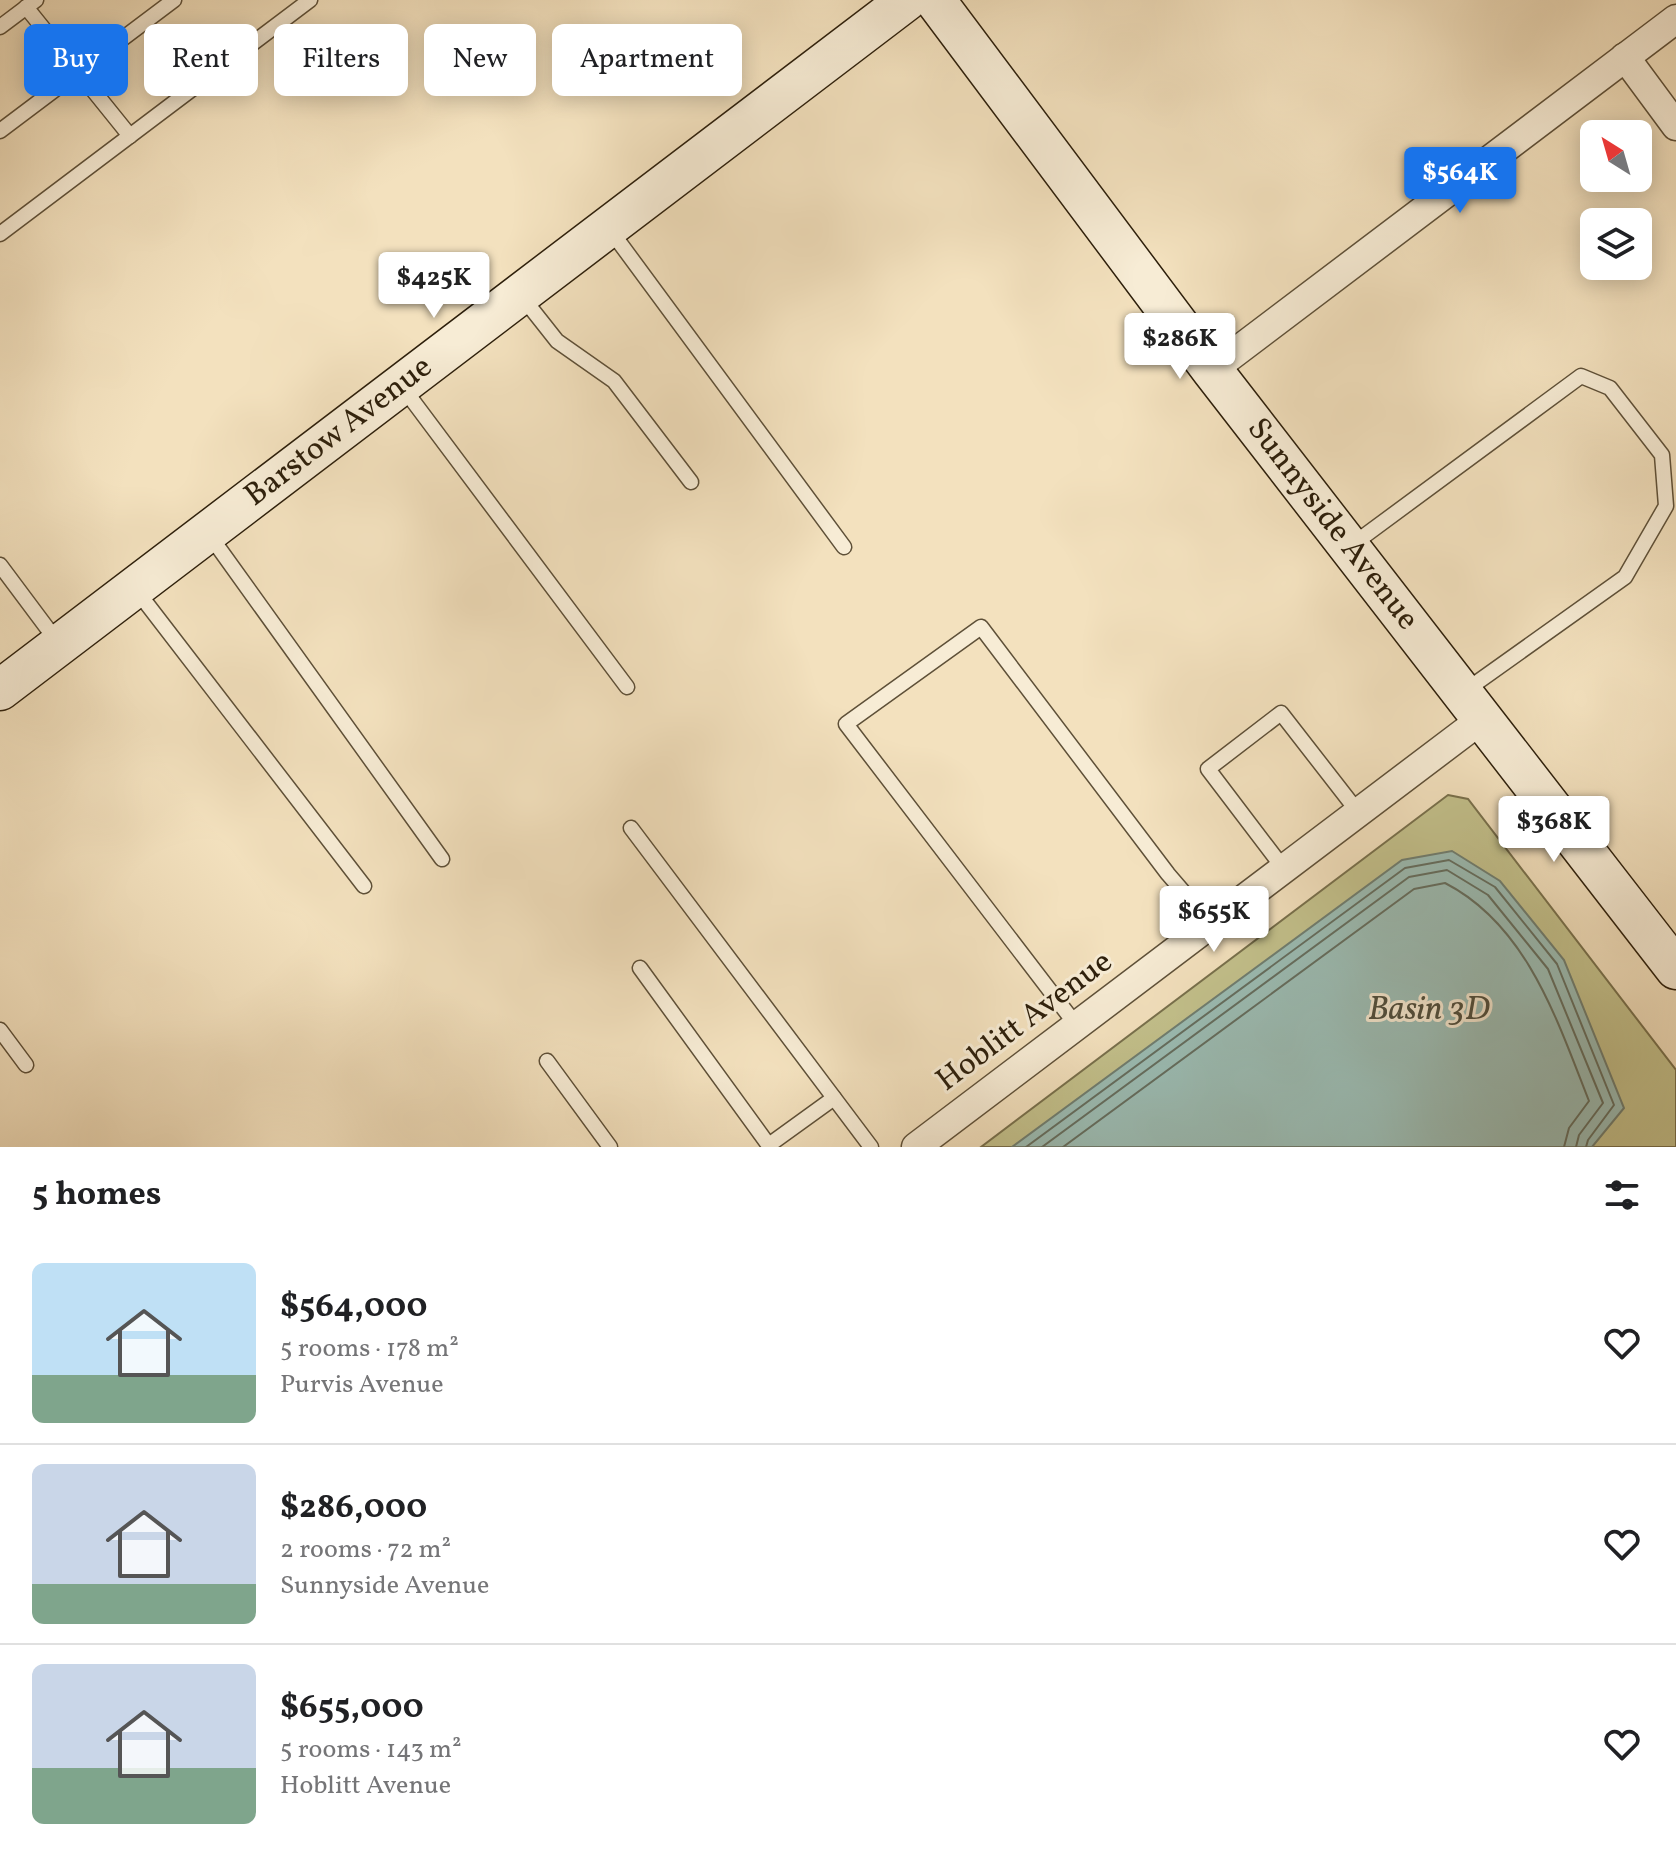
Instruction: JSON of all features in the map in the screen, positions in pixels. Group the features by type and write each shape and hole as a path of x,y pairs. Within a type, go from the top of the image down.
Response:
{"main road":[{"name":"Barstow Avenue","path":"0,690 907,0"},
{"name":"Sunnyside Avenue","path":"935,0 1212,370 1676,969"}],"street":[{"path":"1212,370 1676,19"},
{"path":"1625,57 1676,126"},
{"name":"Hoblitt Avenue","path":"916,1147 1358,812 1471,706"}],"lane":[{"path":"128,34 174,0"},
{"path":"0,234 310,0"},
{"path":"0,27 31,4 45,24"},
{"path":"0,131 46,96"},
{"path":"98,96 130,136"},
{"path":"608,228 844,547"},
{"path":"520,294 557,341 614,381 691,482"},
{"path":"1351,547 1581,376 1610,388 1662,455 1666,506 1625,577 1471,706"},
{"path":"401,385 627,687"},
{"path":"207,532 442,859"},
{"path":"0,565 59,645"},
{"path":"134,588 364,886"},
{"path":"1077,1026 846,724 981,627 1168,874 1211,924"},
{"path":"1284,869 1208,769 1281,713 1358,812"},
{"path":"631,828 871,1147"},
{"path":"640,968 769,1146 834,1098"},
{"path":"0,1030 26,1065"},
{"path":"547,1061 610,1147"}],"shaded area":[{"name":"Basin 3D","path":"1448,795 1468,799 1676,1070 1676,1147 981,1147"}],"water":[{"name":"Basin 3D","path":"1452,851 1500,881 1564,960 1624,1108 1592,1147 1012,1147 1402,860"}]}
